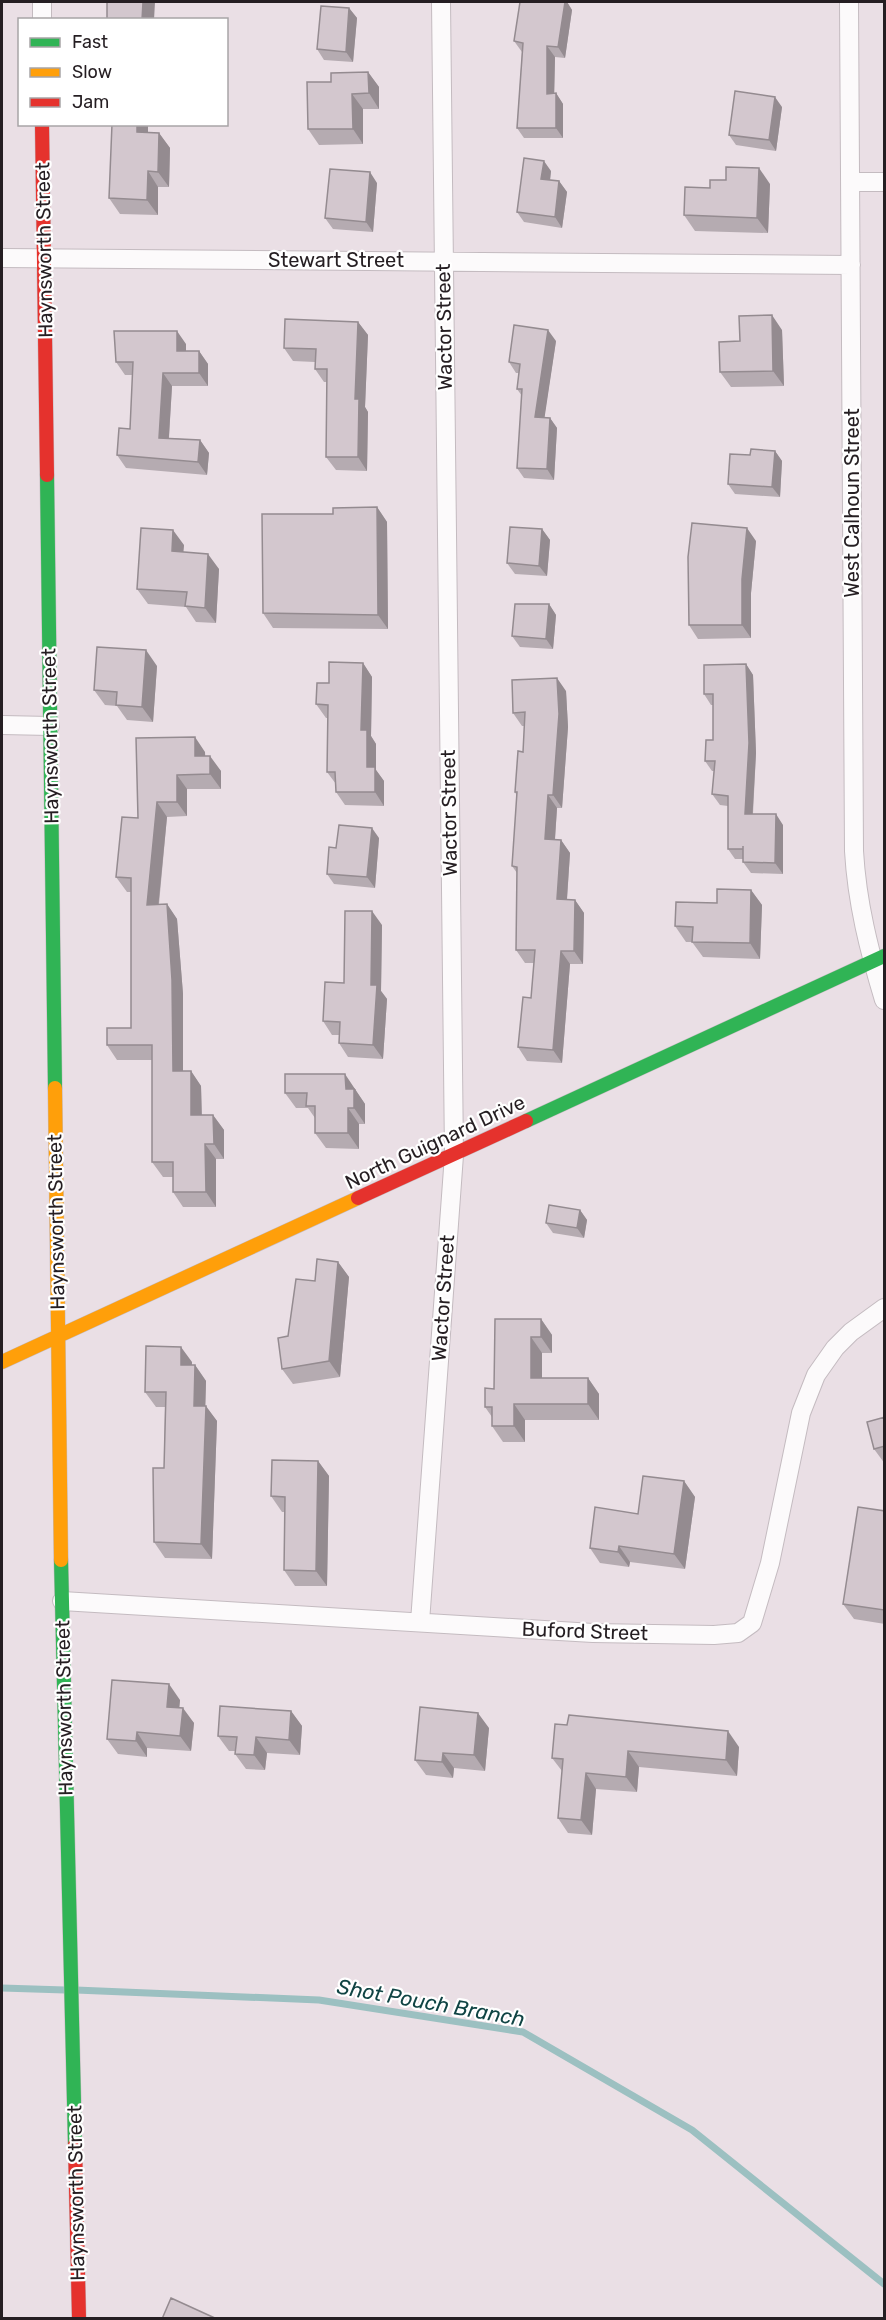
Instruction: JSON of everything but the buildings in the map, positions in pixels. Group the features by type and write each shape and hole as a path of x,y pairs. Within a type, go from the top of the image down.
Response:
{"main road":[{"name":"Haynsworth Street","path":"42,126 62,1601 79,2319"},
{"name":"North Guignard Drive","path":"2,1362 879,959"}],"street":[{"path":"42,2 42,18"},
{"name":"Wactor Street","path":"420,1622 454,1155 441,2"},
{"name":"West Calhoun Street","path":"849,2 854,851 856,888 879,959 885,1000"},
{"path":"850,183 885,182"},
{"name":"Stewart Street","path":"2,258 851,265"},
{"path":"2,725 50,726"},
{"name":"Buford Street","path":"62,1601 592,1633 714,1635 738,1633 752,1623 770,1563 801,1413 808,1391 835,1348 851,1332 885,1308"}],"waterway":[{"name":"Shot Pouch Branch","path":"2,1988 65,1990"},
{"name":"Shot Pouch Branch","path":"76,1990 319,2000 523,2032 692,2130 884,2284"}],"traffic: fast":[{"path":"47,475 55,1088"},
{"path":"526,1121 884,956"},
{"path":"61,1560 75,2144"}],"traffic: slow":[{"path":"55,1088 61,1560"},
{"path":"2,1362 358,1198"}],"traffic: jam":[{"path":"42,126 47,475"},
{"path":"358,1198 526,1121"},
{"path":"75,2144 79,2318"}]}
